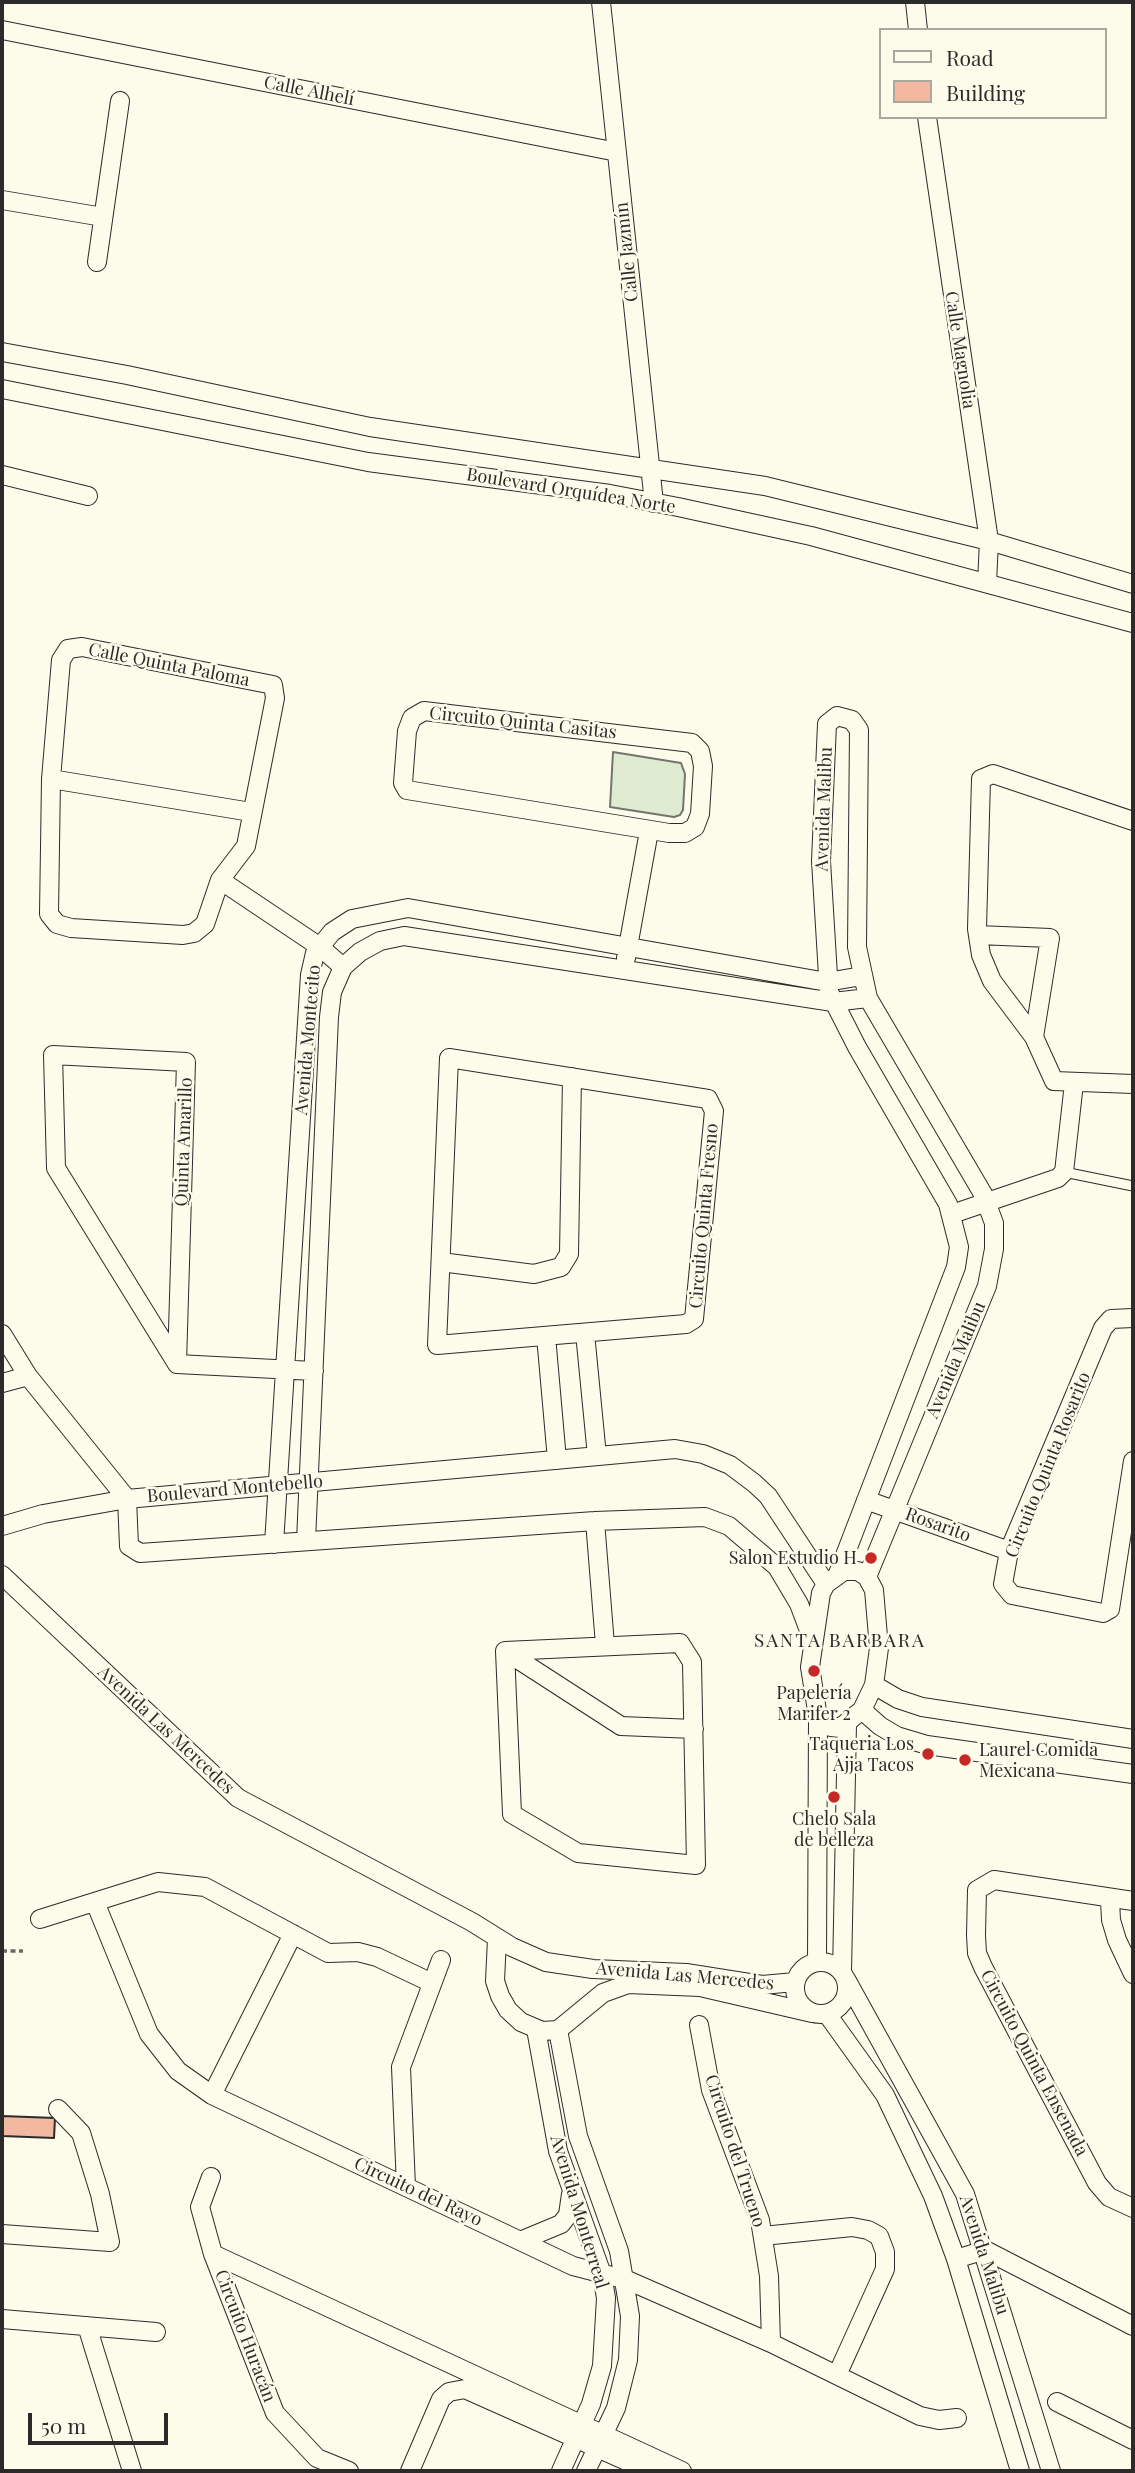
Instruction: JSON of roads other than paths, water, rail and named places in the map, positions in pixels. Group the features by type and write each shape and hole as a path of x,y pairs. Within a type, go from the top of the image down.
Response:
{"street":[{"name":"Calle Jazmín","path":"601,2 654,503"},
{"path":"915,2 918,28"},
{"name":"Calle Alhelí","path":"2,30 617,152"},
{"path":"97,262 120,101"},
{"name":"Calle Magnolia","path":"927,119 989,541 987,583"},
{"path":"2,200 103,217"},
{"name":"Boulevard Orquídea Norte","path":"2,352 127,375 370,427 765,486 989,541 1133,584"},
{"name":"Boulevard Orquídea Norte","path":"2,389 368,462 654,503 811,536 1133,623"},
{"path":"2,475 88,496"},
{"name":"Calle Quinta Paloma","path":"82,647 273,685 275,698 251,812 246,846 220,880 205,924 194,933 171,934 57,924 49,914 51,779 61,660 68,649 82,647"},
{"name":"Circuito Quinta Casitas","path":"424,711 436,711 692,743 700,751 703,766 700,814 695,827 685,833 649,831 407,790 402,783 407,730 412,718 424,711"},
{"name":"Avenida Malibu","path":"818,1717 811,1680 813,1641 821,1593 832,1580 866,1500 956,1267 959,1247 952,1214 833,1002 827,982 821,861 827,724 837,716 852,720 859,730 858,947 868,998 986,1202 994,1223 994,1249 988,1286 867,1577"},
{"path":"1133,821 993,774 981,779 978,934 981,955 992,981 1034,1037 1054,1081 1133,1084"},
{"path":"51,779 251,812"},
{"path":"624,970 649,831"},
{"path":"220,880 320,947 343,967"},
{"name":"Avenida Montecito","path":"274,1544 310,975 320,947 332,932 352,919 408,908 827,982 862,976"},
{"path":"978,934 1050,938 1034,1037"},
{"name":"Avenida Montecito","path":"306,1541 329,1017 332,992 343,967 380,941 404,936 833,1002 868,998"},
{"name":"Quinta Amarillo","path":"53,1055 186,1062 177,1364 55,1168 53,1055"},
{"name":"Circuito Quinta Fresno","path":"449,1058 572,1077 698,1095 708,1099 714,1111 694,1320 686,1324 437,1345 449,1058"},
{"path":"441,1262 534,1273 561,1267 569,1254 572,1077"},
{"path":"952,1214 1058,1178 1064,1172 1074,1083"},
{"name":"Circuito Quinta Rosarito","path":"1133,1318 1111,1319 1103,1328 1009,1551 1003,1584 1012,1595 1103,1613 1111,1609 1133,1461"},
{"path":"585,1333 597,1456"},
{"path":"2,1334 28,1376 127,1499 43,1514 2,1526"},
{"path":"546,1336 557,1460"},
{"path":"177,1364 314,1371"},
{"path":"2,1383 28,1376"},
{"name":"Boulevard Montebello","path":"813,1641 799,1604 776,1567 729,1526 705,1517 595,1521 140,1553 129,1546 127,1499 675,1449 703,1454 730,1465 768,1496 832,1580"},
{"name":"Rosarito","path":"866,1500 1009,1551"},
{"path":"595,1521 604,1644"},
{"path":"818,1717 831,1727 840,1728 847,1724 862,1710 874,1685 879,1627 874,1590 867,1577 858,1571 844,1571 832,1580"},
{"name":"Avenida Las Mercedes","path":"2,1575 238,1798 463,1917 497,1939 546,1962 593,1969 686,1973 762,1985 795,1982"},
{"path":"680,1643 692,1662 696,1865 579,1853 512,1814 505,1651 604,1644 680,1643"},
{"path":"505,1651 621,1726 694,1729"},
{"path":"874,1685 898,1699 922,1707 1133,1739"},
{"path":"862,1710 880,1726 897,1736 927,1745 1133,1774"},
{"path":"817,1962 818,1717"},
{"path":"844,1975 832,1964 817,1962 803,1969 795,1982 795,1994 800,2004 820,2013 845,2001 847,1724"},
{"name":"Circuito Quinta Ensenada","path":"1133,1901 1110,1900 995,1880 977,1891 976,1935 977,1953 983,1967 1097,2183 1109,2197 1133,2208"},
{"path":"40,1919 158,1882 205,1887 328,1953 358,1952 377,1957 432,1983"},
{"path":"1110,1900 1111,1920 1117,1940 1133,1974"},
{"name":"Circuito del Rayo","path":"95,1902 149,2034 178,2071 212,2095 573,2266 627,2280"},
{"path":"212,2095 293,1934"},
{"path":"497,1939 495,1981 508,2010 536,2029 558,2030"},
{"path":"406,2187 401,2067 441,1959"},
{"path":"593,1969 603,1993"},
{"name":"Avenida Malibu","path":"844,1975 965,2194 985,2250 1051,2471"},
{"name":"Avenida Las Mercedes","path":"558,2030 603,1993 628,1984 700,1987 820,2013"},
{"name":"Avenida Malibu","path":"820,2013 885,2095 933,2196 956,2259 1020,2471"},
{"name":"Circuito del Trueno","path":"699,2025 712,2090 752,2197 763,2235 769,2276 771,2343"},
{"name":"Avenida Monterreal","path":"536,2029 549,2110 572,2193 602,2274 607,2320 603,2366 561,2471"},
{"name":"Avenida Monterreal","path":"558,2030 578,2136 620,2251 631,2316 628,2360 616,2408 586,2471"},
{"path":"2,2234 110,2242 100,2193 81,2133 58,2109"},
{"path":"211,2177 200,2207 212,2254"},
{"path":"520,2241 561,2224 568,2215 572,2193 594,2184"},
{"name":"Circuito del Trueno","path":"763,2235 852,2227 868,2230 879,2236 885,2252 885,2269 837,2375"},
{"path":"956,2259 985,2250 1133,2326"},
{"name":"Circuito Huracán","path":"212,2254 448,2363 601,2441"},
{"name":"Circuito Huracán","path":"212,2254 275,2413 317,2458 349,2471"},
{"path":"627,2280 771,2343 920,2416 939,2420 957,2418"},
{"path":"2,2319 156,2332"},
{"path":"87,2326 132,2471"},
{"path":"410,2471 442,2399 449,2392 448,2363"},
{"name":"Circuito Huracán","path":"449,2392 472,2390 579,2431"},
{"path":"998,2398 1025,2390"},
{"path":"1057,2402 1133,2440"},
{"path":"601,2441 649,2471"},
{"path":"601,2441 682,2471"}],"lane":[{"path":"1064,1172 1133,1185"}],"place":[{"name":"Salon Estudio H","path":"871,1558"},
{"name":"Papelería Marifer 2","path":"814,1671"},
{"name":"Taqueria Los Ajja Tacos","path":"928,1754"},
{"name":"Laurel Comida Mexicana","path":"965,1760"},
{"name":"Chelo Sala de belleza","path":"834,1797"}],"district":[{"name":"SANTA BARBARA","path":"840,1641"}]}
